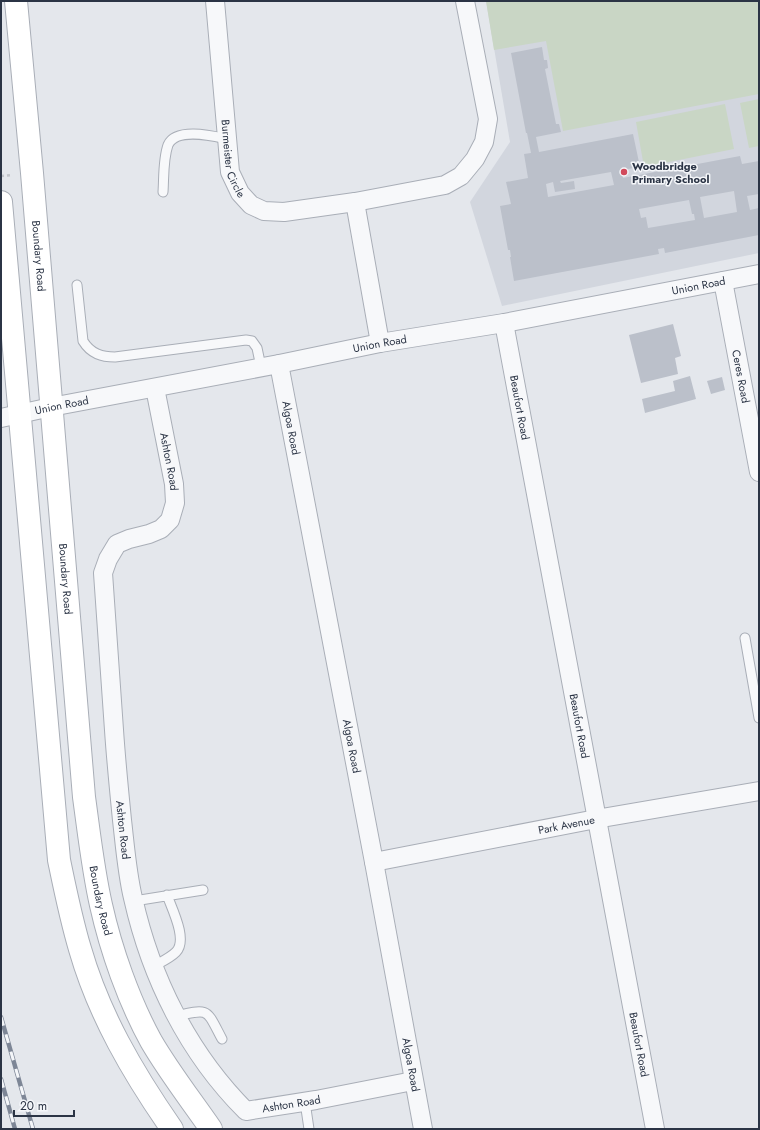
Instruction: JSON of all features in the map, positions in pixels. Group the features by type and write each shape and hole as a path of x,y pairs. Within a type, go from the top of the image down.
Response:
{"main road":[{"name":"Boundary Road","path":"16,1 32,174 84,798 92,861 111,944 136,1011 151,1041 175,1080 211,1129"},
{"path":"1,202 10,415 59,860 80,949 93,986 118,1043 166,1128"}],"street":[{"name":"Burmeister Circle","path":"215,1 230,172 240,192 251,205 264,211 284,212 355,202 445,185 461,176 484,142 488,119 465,1"},
{"path":"355,202 380,343"},
{"name":"Union Road","path":"10,415 279,364 380,343 504,323 759,274"},
{"name":"Ceres Road","path":"723,281 759,472"},
{"name":"Beaufort Road","path":"504,323 655,1129"},
{"name":"Algoa Road","path":"279,364 374,862 423,1129"},
{"name":"Ashton Road","path":"155,388 174,484 175,503 170,520 162,529 149,534 128,538 117,544 108,559 103,573 116,762 124,844 134,901 147,949 166,996 186,1035 207,1066 246,1111 305,1102 413,1081"},
{"name":"Park Avenue","path":"374,862 596,819 759,791"}],"lane":[{"path":"163,192 165,155 169,143 186,134 200,134 227,138"},
{"path":"76,285 83,341 86,346 99,355 116,357 246,340 252,341 255,344 261,367"},
{"path":"745,638 759,718"},
{"path":"134,901 203,890"},
{"path":"154,966 174,954 179,949 181,941 167,895"},
{"path":"176,1016 201,1011 205,1012 210,1016 222,1039"},
{"path":"305,1102 309,1129"}],"shaded area":[{"name":"Woodbridge Primary School","path":"486,1 759,1 759,253 502,306 470,202 510,142"}],"green space":[{"path":"486,1 759,1 759,94 563,131 546,41 494,50"},
{"path":"759,99 759,146 749,148 740,103"},
{"path":"725,104 734,149 644,167 636,122"}],"building":[{"path":"542,47 544,60 547,60 548,68 545,69 556,124 559,124 561,132 536,137 539,152 633,134 640,167 622,170 623,178 740,156 742,164 759,161 759,194 747,196 750,210 759,208 759,235 665,253 664,248 658,249 659,254 514,281 510,250 508,250 500,206 511,204 506,182 528,178 524,154 531,153 511,53","holes":["611,172 614,185 548,197 546,184 553,182 555,192 575,189 574,181 561,183 560,181","734,191 737,212 704,218 700,197","689,200 695,220 648,228 646,217 641,218 639,209"]},
{"path":"673,324 681,356 675,358 678,374 641,383 629,335"},
{"path":"690,376 696,399 645,413 642,399 675,391 673,381"},
{"path":"722,377 725,390 711,394 707,381"}],"railway":[{"path":"1,1017 33,1129"},
{"path":"1,1079 15,1129"}],"place":[{"name":"Woodbridge Primary School","path":"624,172"}]}
